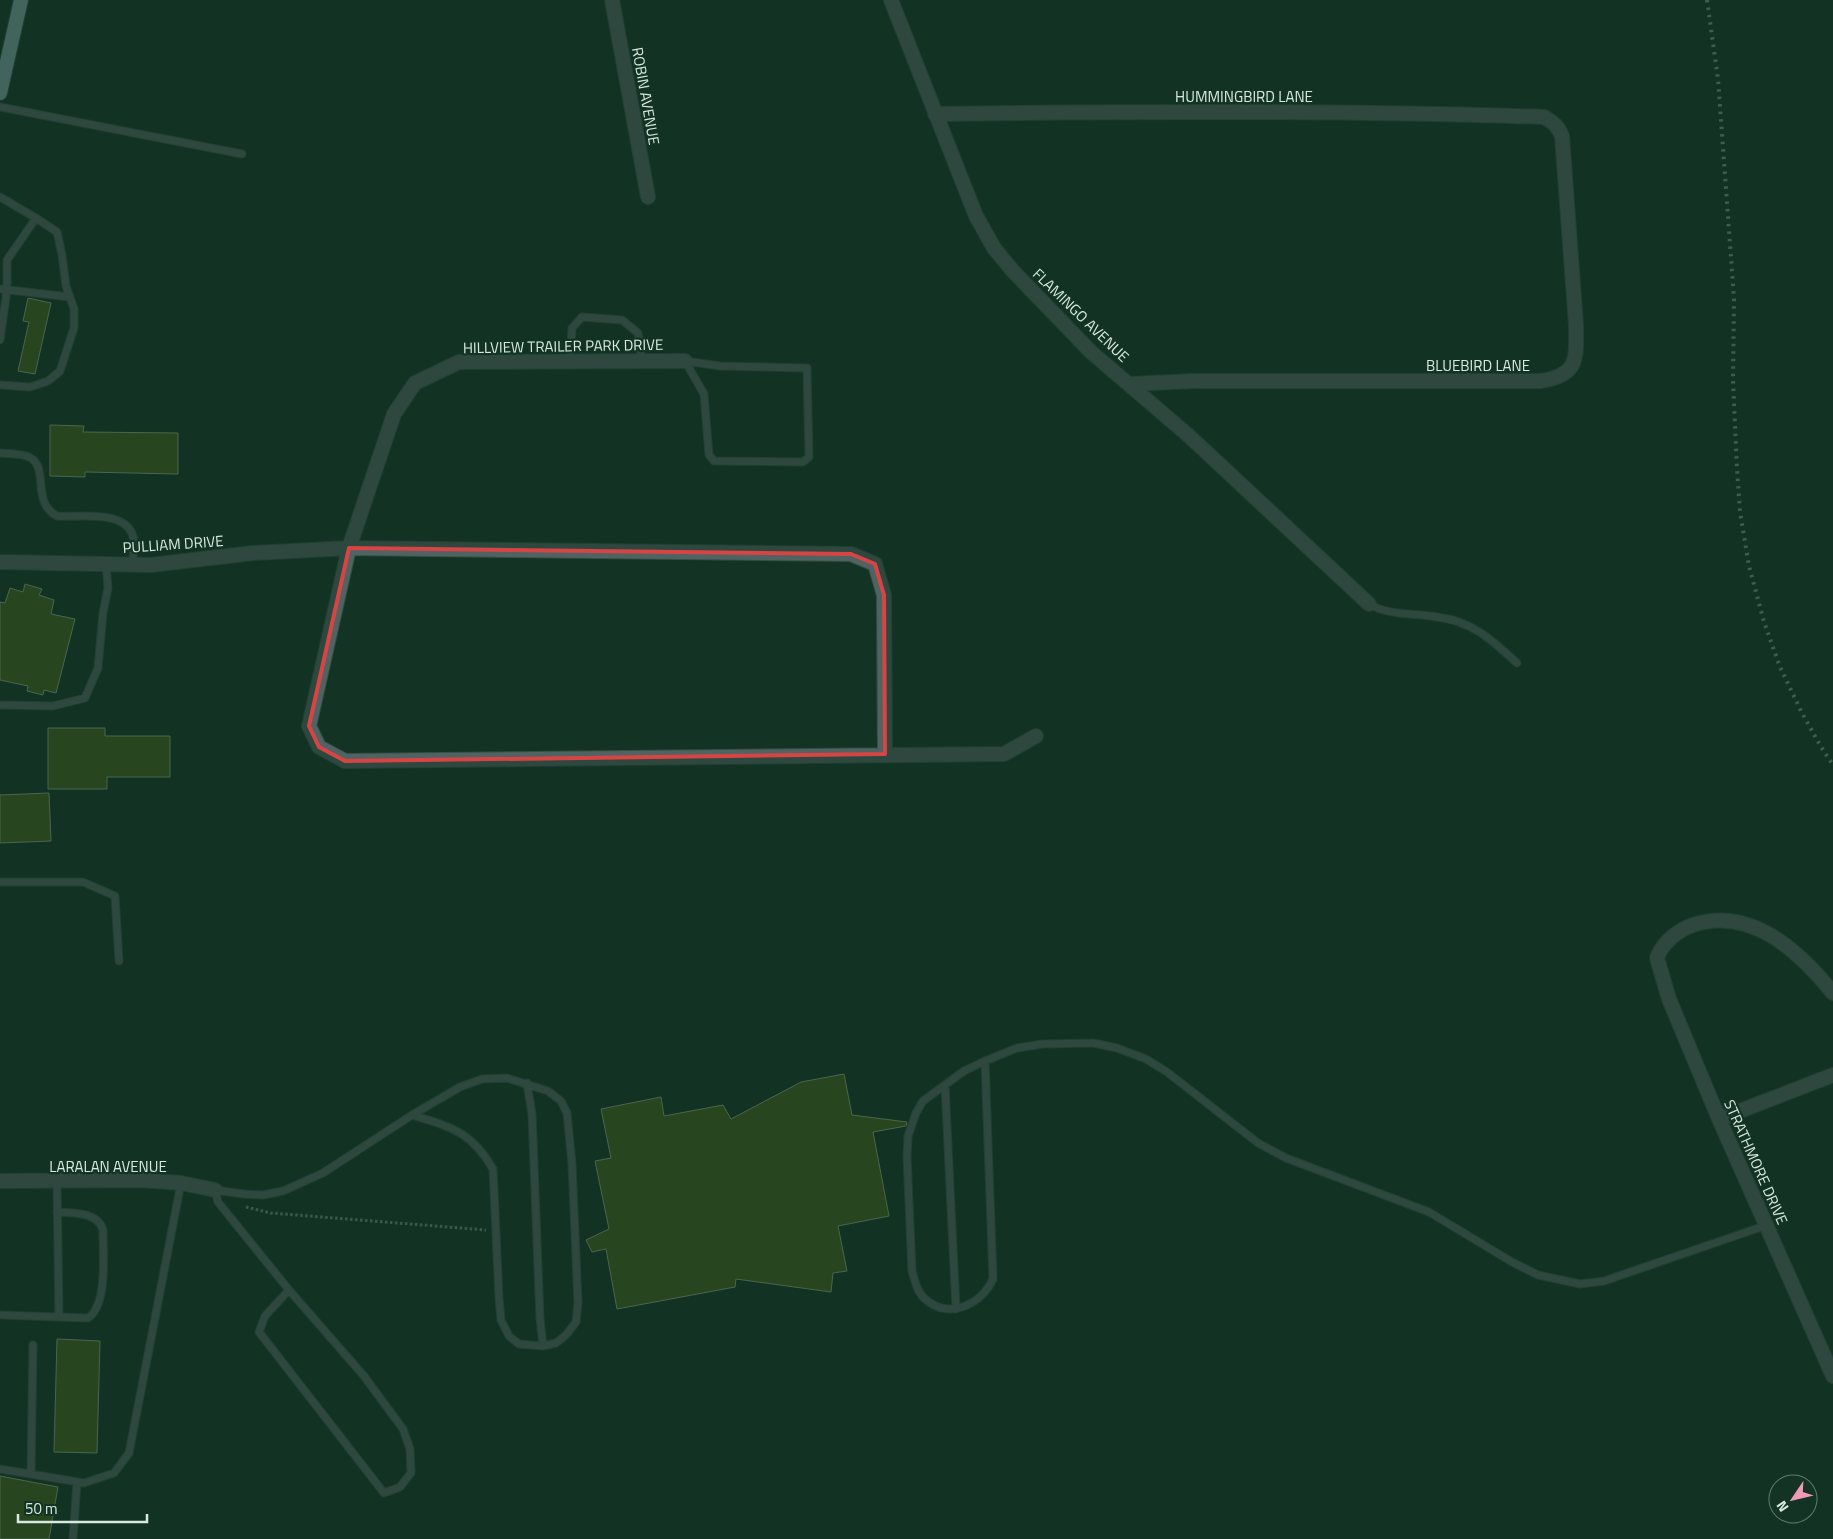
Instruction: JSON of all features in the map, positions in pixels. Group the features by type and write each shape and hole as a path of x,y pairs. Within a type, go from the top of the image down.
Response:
{"highway":[{"path":"0,93 21,0"}],"street":[{"name":"ROBIN AVENUE","path":"612,0 648,197"},
{"name":"FLAMINGO AVENUE","path":"891,0 976,216 994,248 1012,270 1091,352 1188,435 1369,604"},
{"name":"HUMMINGBIRD LANE","path":"935,114 1060,112 1428,113 1544,117 1552,121"},
{"name":"BLUEBIRD LANE","path":"1130,384 1193,381 1540,381 1556,379 1573,365 1576,356 1576,325 1562,136 1558,127 1552,121"},
{"name":"HILLVIEW TRAILER PARK DRIVE","path":"685,361 459,362 415,383 394,414 349,548 309,726 319,747 345,761 1004,754 1036,736"},
{"name":"PULLIAM DRIVE","path":"0,562 151,565 253,553 349,548 851,554 875,564 884,595 885,754"},
{"name":"STRATHMORE DRIVE","path":"1833,993 1809,965 1788,946 1755,926 1737,921 1703,922 1688,927 1675,935 1659,952 1657,958 1669,999 1719,1120 1833,1376"},
{"path":"1719,1120 1833,1075"},
{"name":"LARALAN AVENUE","path":"0,1181 141,1180 181,1183 217,1196"}],"lane":[{"path":"0,107 242,154"},
{"path":"0,197 57,232 66,286 74,308 74,328 60,371 48,381 30,386 0,385"},
{"path":"0,340 7,260 36,218"},
{"path":"4,289 70,297"},
{"path":"570,362 572,328 582,317 622,320 638,333 642,361"},
{"path":"685,361 720,366 806,368 809,458 803,462 714,461 710,455 704,394 685,361"},
{"path":"0,454 21,455 31,458 37,465 41,494 44,504 50,512 57,516 67,517 109,517 127,527 134,541 133,565"},
{"path":"0,705 53,706 85,698 98,668 103,614 108,588 106,564"},
{"path":"1369,604 1377,609 1439,617 1470,625 1494,642 1517,663"},
{"path":"0,882 83,882 116,896 119,961"},
{"path":"984,1061 992,1279 987,1292 974,1302 956,1310 936,1306 924,1298 917,1288 912,1271 907,1157 908,1136 916,1113 923,1101 964,1071 984,1061 1017,1048 1043,1044 1093,1043 1117,1048 1146,1059 1167,1072 1258,1143 1286,1158 1429,1212 1512,1262 1545,1277 1580,1284 1604,1281 1767,1225"},
{"path":"217,1196 263,1195 283,1192 323,1173 412,1115 460,1087 482,1079 507,1078 548,1091 561,1101 567,1113 579,1286 576,1322 566,1335 556,1343 543,1346 519,1344 510,1336 501,1320 493,1168 484,1154 468,1136 448,1126 412,1115"},
{"path":"527,1083 532,1114 540,1318 543,1346"},
{"path":"945,1085 956,1310"},
{"path":"57,1182 59,1317"},
{"path":"0,1469 84,1484 114,1473 129,1453 181,1183"},
{"path":"217,1196 289,1290 364,1376 403,1429 410,1449 411,1473 400,1487 384,1493 259,1332 265,1316 289,1290"},
{"path":"0,1315 88,1318 97,1308 101,1293 103,1230 100,1223 93,1216 72,1212 57,1212"},
{"path":"32,1474 33,1345"},
{"path":"73,1539 77,1482"}],"path":[{"path":"217,1196 271,1213 496,1230"}],"highlighted area":[{"path":"349,548 851,554 875,564 884,595 885,754 345,761 319,747 309,726"}],"building":[{"path":"28,298 51,303 35,374 18,371 29,322 23,321"},
{"path":"50,425 84,426 83,432 178,433 178,474 85,472 85,477 50,476"},
{"path":"25,584 42,589 39,595 54,600 51,614 75,619 56,693 44,690 43,695 27,691 28,686 0,680 0,602 5,603 10,588 23,592"},
{"path":"48,728 105,728 105,736 170,736 170,777 107,777 107,789 48,789"},
{"path":"49,793 51,841 0,843 0,795"},
{"path":"844,1074 852,1115 907,1122 906,1126 873,1132 889,1216 838,1226 847,1271 833,1273 831,1292 736,1279 735,1287 617,1309 606,1249 592,1252 586,1240 609,1229 595,1161 611,1158 601,1109 661,1097 664,1116 723,1105 731,1119 801,1082"},
{"path":"57,1339 100,1341 97,1453 54,1452"},
{"path":"0,1476 58,1487 49,1539 0,1539"}],"railway":[{"path":"1707,0 1718,79 1734,299 1733,381 1740,512 1749,566 1764,622 1780,667 1801,711 1833,765"}]}
